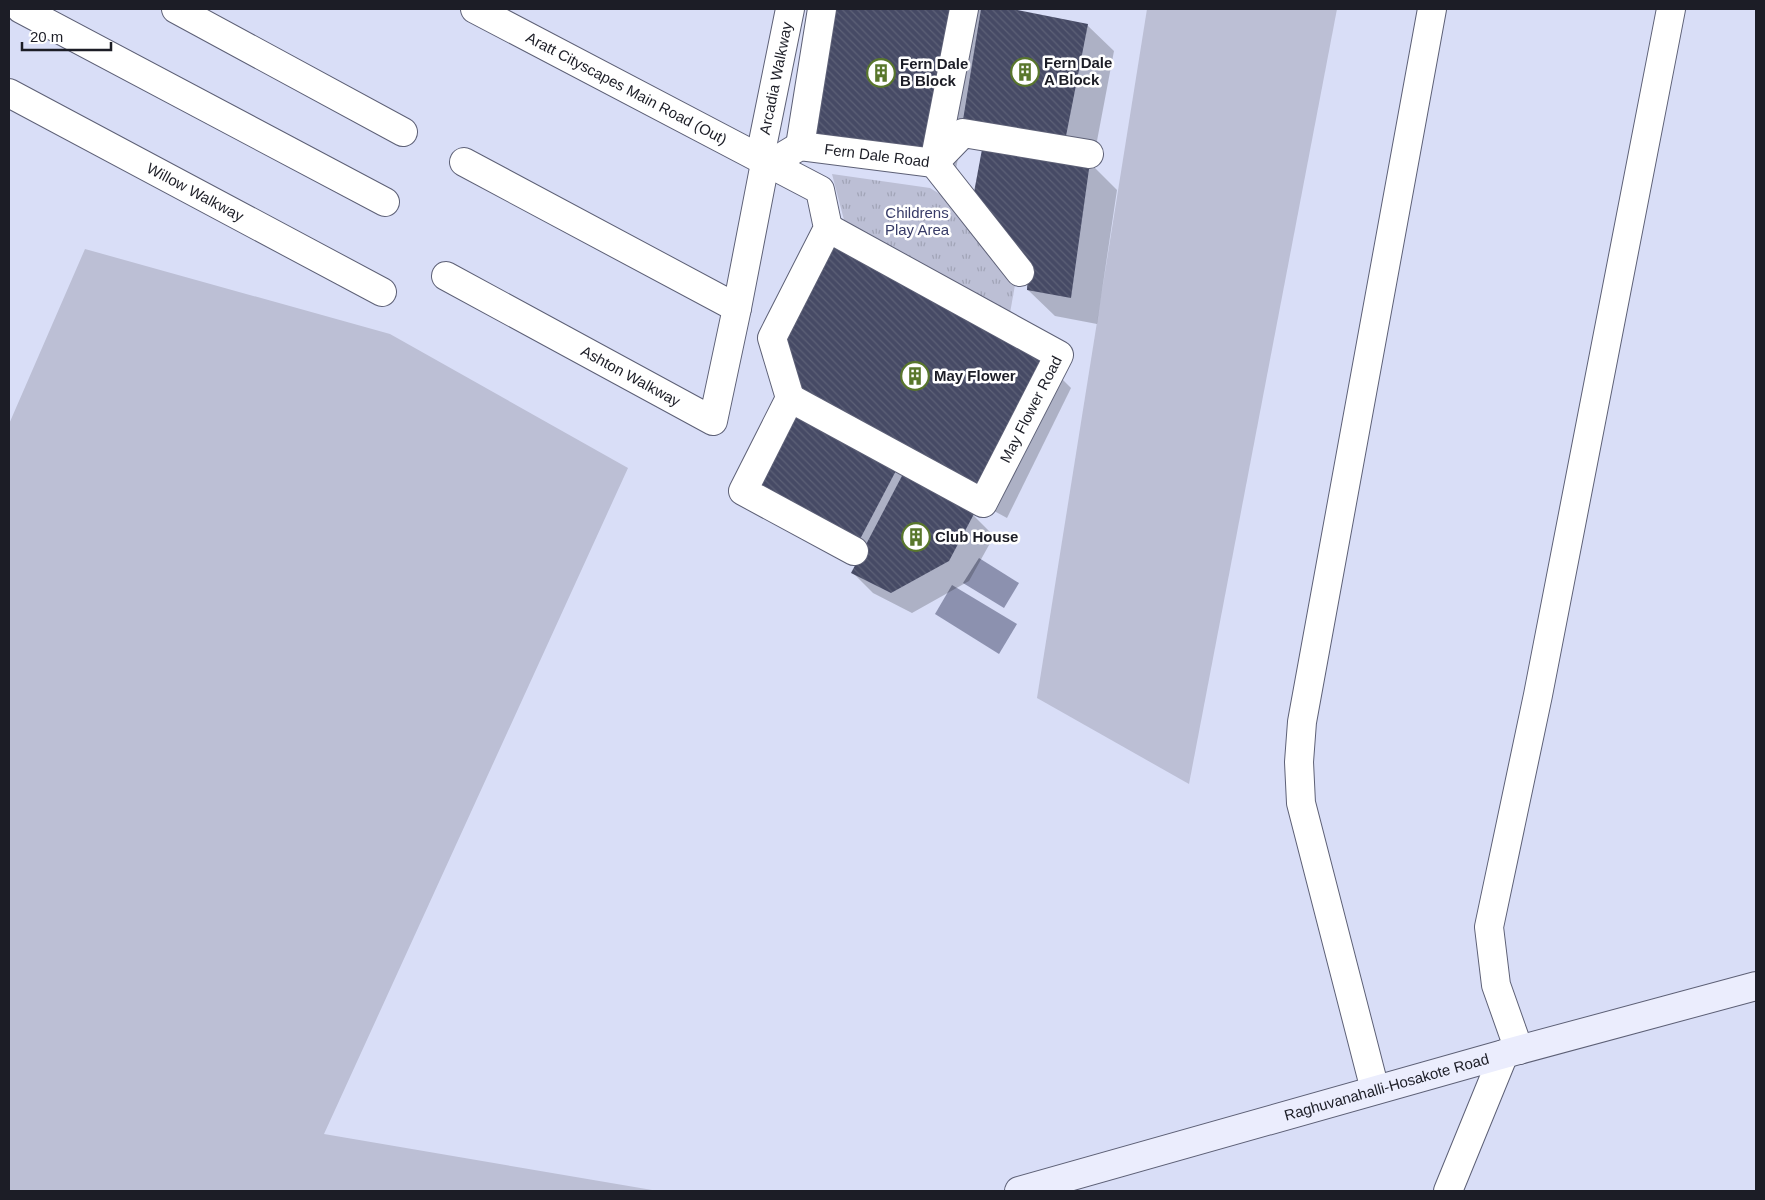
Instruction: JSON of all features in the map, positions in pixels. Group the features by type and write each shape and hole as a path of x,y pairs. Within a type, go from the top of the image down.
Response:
{"main road":[{"name":"Raghuvanahalli-Hosakote Road","path":"1019,1191 1375,1090 1756,986"}],"street":[{"path":"21,9 385,202"},
{"path":"176,9 403,132"},
{"name":"Aratt Cityscapes Main Road (Out)","path":"475,9 778,155"},
{"path":"510,9 778,155 820,190 828,228 772,338 790,398 743,491 854,551"},
{"path":"778,155 822,9"},
{"name":"Fern Dale Road","path":"778,155 934,163 964,9"},
{"path":"1375,1090 1301,803 1299,762 1302,722 1432,9"},
{"path":"1448,1191 1512,1052 1496,985 1489,927 1538,695 1671,9"},
{"name":"Arcadia Walkway","path":"778,155 786,10"},
{"name":"Willow Walkway","path":"9,93 382,292"},
{"path":"1020,272 934,163 963,133 1088,154"},
{"name":"Ashton Walkway","path":"446,276 713,421 737,308 778,155"},
{"path":"464,162 737,308"},
{"name":"May Flower Road","path":"790,398 983,503 1059,355 828,228"}],"green space":[{"path":"1147,9 1337,9 1189,784 1037,698"},
{"name":"Childrens Play Area","path":"832,174 930,188 943,196 1015,285 1010,313 844,220"},
{"path":"85,249 390,334 628,468 324,1134 658,1191 9,1191 9,424"}],"shaded area":[{"path":"979,558 1019,583 1004,608 963,583"},
{"path":"952,585 1017,624 999,654 935,614"}],"building":[{"name":"Fern Dale B Block","path":"829,9 955,9 928,154 808,137"},
{"name":"Fern Dale A Block","path":"981,9 1012,9 1088,24 1066,136 963,120"},
{"path":"983,144 1090,162 1071,298 1027,290 1028,272 972,203"},
{"name":"May Flower","path":"835,243 1045,360 981,492 797,392 782,338"},
{"path":"796,409 899,465 858,543 755,488"},
{"name":"Club House","path":"903,474 974,514 949,561 891,593 851,573"}],"place":[{"name":"Fern Dale A Block","path":"1025,72"},
{"name":"Fern Dale B Block","path":"881,73"},
{"name":"May Flower","path":"915,376"},
{"name":"Club House","path":"916,537"}]}
